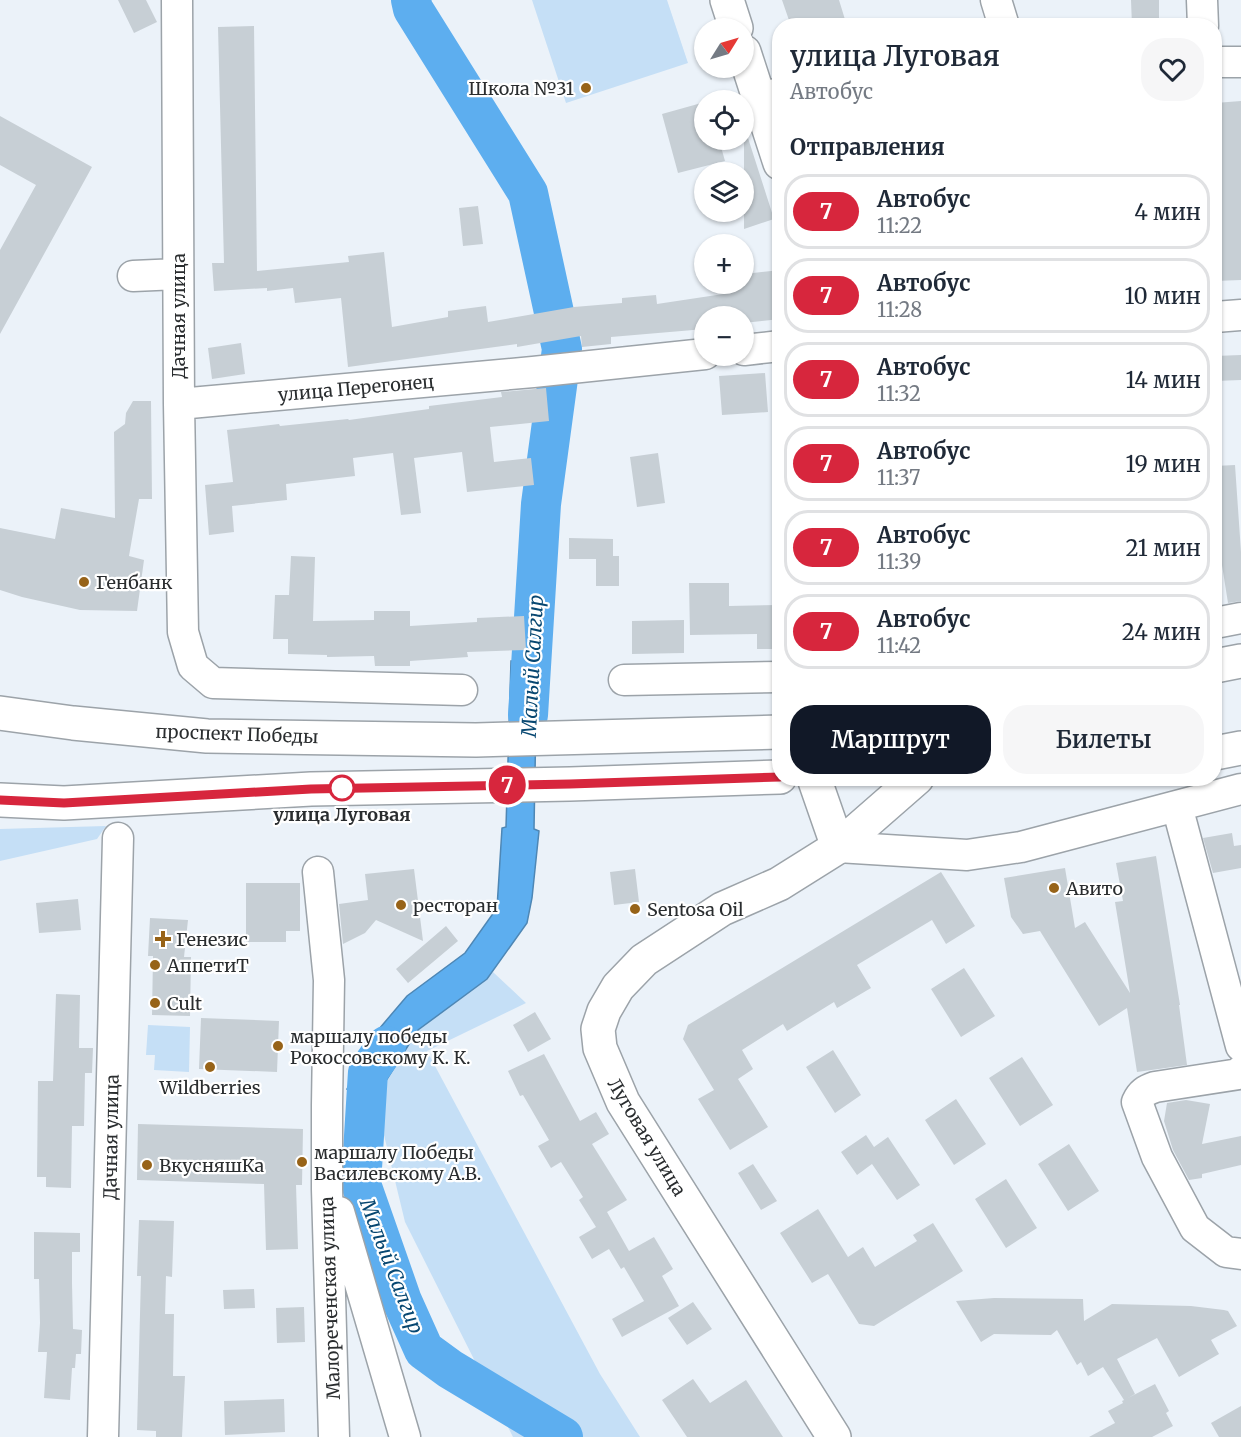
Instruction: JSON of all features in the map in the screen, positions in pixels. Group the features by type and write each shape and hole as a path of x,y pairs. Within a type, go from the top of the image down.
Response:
{"main road":[{"path":"727,0 733,18"},
{"path":"754,69 769,95 772,114"},
{"path":"1222,665 1241,661"},
{"name":"проспект Победы","path":"0,713 72,723 207,736 476,740 772,732"},
{"path":"1222,752 1241,748"},
{"path":"0,800 64,803 311,789 772,777"},
{"path":"817,786 838,847"},
{"name":"Луговая улица","path":"834,1437 622,1102 600,1048 598,1029 604,1011 618,987 644,960 722,909 779,884 838,847 908,786"}],"street":[{"name":"Дачная улица","path":"177,0 179,404 183,632 193,666 213,683 462,690"},
{"path":"996,0 1002,18"},
{"path":"1202,0 1203,18"},
{"path":"1222,62 1241,62"},
{"path":"133,276 178,274"},
{"path":"1222,316 1241,315"},
{"path":"754,349 772,347"},
{"name":"улица Перегонец","path":"179,404 694,355"},
{"path":"1222,622 1241,618"},
{"path":"624,680 772,677"},
{"path":"838,847 967,855 1022,847 1241,789"},
{"path":"1177,806 1241,1046"},
{"name":"Дачная улица","path":"103,1437 118,838"},
{"name":"Малореченская улица","path":"318,872 329,980 327,1189 334,1437"},
{"path":"1241,1071 1239,1074 1147,1089 1140,1095 1137,1102 1157,1157 1195,1228 1226,1252 1241,1254"},
{"path":"327,1189 336,1201 405,1437"}],"shaded area":[{"path":"532,0 667,0 688,63 566,103"},
{"path":"106,826 97,839 0,861 0,829"},
{"path":"493,972 526,1003 427,1051 600,1374 640,1437 513,1437 405,1222 375,1098 418,1030 487,979"},
{"path":"148,1025 190,1027 189,1072 154,1070 155,1055 146,1055"}],"water":[{"path":"511,661 537,661 534,829 539,831 527,923 487,979 418,1030 375,1098 347,1089 362,1051 379,1029 407,996 465,953 497,908 502,828 506,827"}],"building":[{"path":"118,0 146,0 157,22 134,33"},
{"path":"782,0 839,0 845,18 788,18"},
{"path":"1131,0 1159,0 1159,18 1132,18"},
{"path":"254,26 257,271 349,262 348,256 384,252 392,327 448,317 448,311 486,306 488,322 574,307 622,303 622,298 656,295 657,304 723,294 754,294 754,273 772,271 772,320 754,322 754,306 694,306 694,330 611,337 611,344 582,347 581,336 517,347 517,344 348,367 341,298 295,303 293,288 267,291 267,288 214,291 212,263 224,263 218,27"},
{"path":"1241,101 1241,280 1222,281 1222,102"},
{"path":"694,105 694,150 722,150 725,161 694,162 694,169 678,173 662,114"},
{"path":"0,116 92,167 0,334 0,250 36,185 0,165"},
{"path":"744,150 752,150 772,213 772,220 744,229 744,222 754,222 754,162 744,162"},
{"path":"478,206 483,244 463,246 459,208"},
{"path":"241,343 245,374 212,379 208,348"},
{"path":"1241,355 1241,380 1222,381 1222,356"},
{"path":"765,373 768,412 722,415 719,376"},
{"path":"546,388 549,421 490,427 494,462 531,458 534,485 467,492 462,452 414,458 421,513 401,515 393,453 353,458 355,476 286,484 287,500 232,506 234,532 209,535 205,485 233,482 227,430 349,420 429,409 429,406 502,397 501,392"},
{"path":"133,401 151,401 152,499 139,499 129,556 144,560 137,611 80,610 0,590 0,528 55,539 61,508 115,518 114,432 125,424 126,413"},
{"path":"658,453 665,503 637,507 630,457"},
{"path":"1235,465 1241,552 1241,601 1228,603 1222,565 1222,466"},
{"path":"569,538 613,539 613,556 619,556 619,586 596,586 596,559 569,559"},
{"path":"291,556 315,557 313,621 374,620 374,611 410,611 410,626 477,622 477,618 524,616 526,650 467,652 468,657 410,661 410,666 375,666 374,656 327,657 327,655 288,654 288,639 273,639 275,595 289,595"},
{"path":"689,583 729,583 729,606 772,605 772,649 757,649 757,634 690,635"},
{"path":"684,620 684,653 632,654 632,621"},
{"path":"1232,833 1234,846 1241,845 1241,868 1213,873 1203,838"},
{"path":"1156,856 1180,1005 1187,1065 1137,1072 1127,1008 1099,1026 1040,931 1023,934 1011,917 1004,878 1065,868 1075,928 1085,922 1130,993 1115,902 1123,901 1116,863"},
{"path":"414,869 423,941 376,920 365,933 343,944 339,904 368,900 365,874"},
{"path":"635,869 639,902 614,905 610,872"},
{"path":"941,872 975,926 946,944 932,920 857,965 871,988 837,1008 834,1002 787,1031 783,1024 742,1050 753,1069 738,1079 768,1127 730,1150 698,1099 714,1090 683,1039 688,1025"},
{"path":"246,883 300,883 300,931 286,931 286,942 246,942"},
{"path":"78,899 81,930 39,933 36,903"},
{"path":"150,918 188,920 184,957 191,957 190,1016 152,1015 153,956 148,956"},
{"path":"446,926 458,941 408,983 396,969"},
{"path":"964,968 995,1016 961,1037 931,989"},
{"path":"56,994 80,995 79,1048 93,1048 92,1073 85,1073 84,1126 72,1126 71,1188 46,1187 46,1177 37,1177 38,1081 53,1081"},
{"path":"535,1012 551,1039 528,1052 513,1025"},
{"path":"201,1018 279,1021 277,1072 199,1069"},
{"path":"833,1050 861,1095 835,1113 806,1067"},
{"path":"544,1054 580,1121 596,1112 609,1134 592,1144 627,1200 607,1212 629,1251 654,1237 673,1269 662,1276 679,1306 622,1337 612,1319 644,1301 624,1267 621,1269 609,1249 592,1259 579,1237 596,1227 579,1200 583,1197 561,1162 551,1168 538,1146 549,1140 523,1095 520,1096 508,1071"},
{"path":"1022,1057 1053,1105 1020,1126 989,1078"},
{"path":"956,1099 986,1144 954,1165 925,1120"},
{"path":"1186,1100 1210,1104 1202,1144 1241,1136 1241,1165 1202,1174 1202,1178 1189,1180 1173,1150 1164,1121 1167,1103"},
{"path":"138,1124 303,1129 302,1185 296,1185 298,1249 266,1250 264,1184 137,1180"},
{"path":"866,1135 874,1147 888,1137 920,1185 897,1200 872,1164 857,1175 841,1152"},
{"path":"1069,1144 1099,1191 1068,1211 1038,1164"},
{"path":"753,1164 777,1201 761,1210 738,1173"},
{"path":"1006,1179 1037,1228 1006,1248 975,1199"},
{"path":"818,1209 848,1257 863,1247 875,1267 917,1241 913,1235 933,1223 963,1271 874,1326 859,1324 828,1274 812,1283 780,1233"},
{"path":"139,1220 174,1221 172,1277 166,1276 165,1314 174,1314 173,1376 185,1376 182,1437 156,1437 156,1431 137,1430 141,1276 137,1276"},
{"path":"34,1232 80,1233 80,1252 72,1252 72,1283 73,1329 82,1330 81,1354 76,1354 75,1368 72,1368 70,1400 44,1398 47,1352 38,1352 39,1279 34,1279"},
{"path":"254,1289 255,1308 224,1309 223,1290"},
{"path":"994,1298 1083,1299 1084,1321 1112,1304 1191,1306 1228,1311 1237,1326 1211,1340 1219,1354 1179,1377 1157,1338 1117,1359 1135,1394 1128,1398 1155,1384 1169,1411 1166,1413 1173,1426 1152,1437 1089,1437 1115,1423 1108,1411 1123,1403 1124,1400 1103,1367 1088,1376 1081,1362 1077,1365 1057,1330 1051,1335 994,1334 981,1342 956,1301"},
{"path":"693,1302 712,1329 687,1345 668,1318"},
{"path":"304,1307 305,1342 277,1343 276,1308"},
{"path":"693,1379 710,1403 746,1380 783,1437 687,1437 662,1400"},
{"path":"284,1399 285,1432 225,1435 224,1401"},
{"path":"1241,1406 1241,1437 1219,1437 1211,1423"}],"waterway":[{"name":"Малый Салгир","path":"411,0 413,9 528,193 562,349 541,504 528,715"},
{"name":"Малый Салгир","path":"386,1046 368,1072 361,1184 402,1301 424,1350 450,1369 563,1437"}],"bus line":[{"name":"7","path":"0,800 64,803 311,789 772,777"}],"place":[{"name":"Школа №31","path":"586,88"},
{"name":"Генбанк","path":"84,582"},
{"name":"улица Луговая","path":"342,788"},
{"name":"Авито","path":"1054,888"},
{"name":"ресторан","path":"401,905"},
{"name":"Sentosa Oil","path":"635,909"},
{"name":"Генезис","path":"163,939"},
{"name":"АппетиТ","path":"155,965"},
{"name":"Cult","path":"155,1003"},
{"name":"маршалу победы Рокоссовскому К. К.","path":"278,1046"},
{"name":"Wildberries","path":"210,1067"},
{"name":"маршалу Победы Василевскому А.В.","path":"302,1162"},
{"name":"ВкусняшКа","path":"147,1165"}]}
